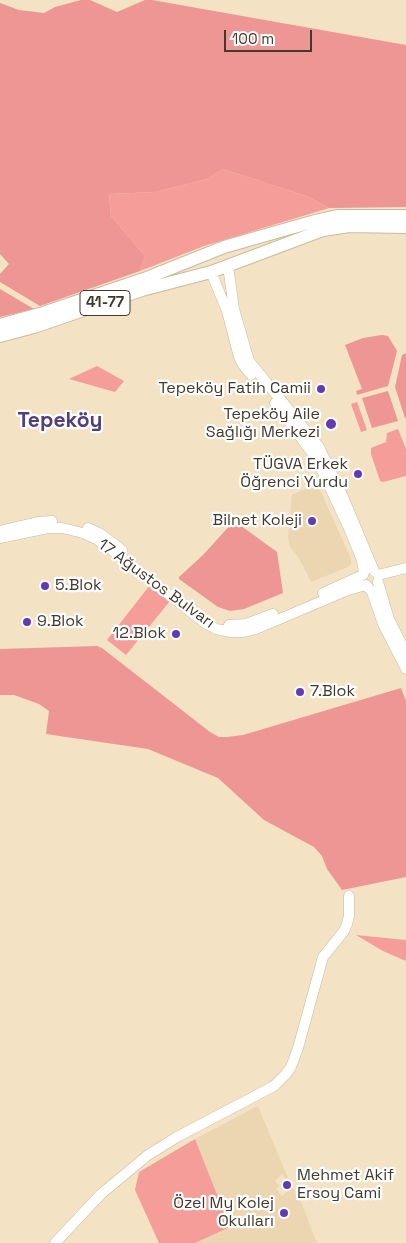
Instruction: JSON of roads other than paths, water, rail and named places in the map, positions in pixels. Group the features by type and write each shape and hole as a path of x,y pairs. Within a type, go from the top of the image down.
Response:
{"highway":[{"path":"406,216 338,216 224,246 205,254 204,263 211,272 323,230 349,226 406,227"},
{"path":"224,246 229,253 230,262 228,266"},
{"name":"41-77","path":"0,325 44,313 144,279 205,254"},
{"name":"41-77","path":"0,336 34,327 142,290 211,272"}],"main road":[{"path":"228,266 234,309 249,361 319,447 343,497 370,578 382,624 406,669"},
{"path":"211,272 227,311 241,362 308,445 316,458 406,653"},
{"name":"17 Ağustos Bulvarı","path":"0,531 48,521 70,523 88,528 113,542 208,617 230,625 253,623 346,584 370,578"},
{"name":"17 Ağustos Bulvarı","path":"0,538 48,528 62,528 83,533 112,550 205,623 216,629 231,632 256,629 348,590 370,578"},
{"path":"370,578 406,568"},
{"path":"55,1243 101,1194 148,1155 177,1137 274,1086 286,1074 291,1067 298,1048 323,957 344,931 347,924 349,896"}],"place":[{"name":"Tepeköy Fatih Camii","path":"321,389"},
{"name":"Tepeköy Aile Sağlığı Merkezi","path":"331,424"},
{"name":"TÜGVA Erkek Öğrenci Yurdu","path":"358,474"},
{"name":"Bilnet Koleji","path":"312,521"},
{"name":"5.Blok","path":"45,586"},
{"name":"9.Blok","path":"27,622"},
{"name":"12.Blok","path":"176,634"},
{"name":"7.Blok","path":"300,692"},
{"name":"Mehmet Akif Ersoy Cami","path":"287,1185"},
{"name":"Özel My Kolej Okulları","path":"284,1213"}],"district":[{"name":"Tepeköy","path":"60,421"}]}
